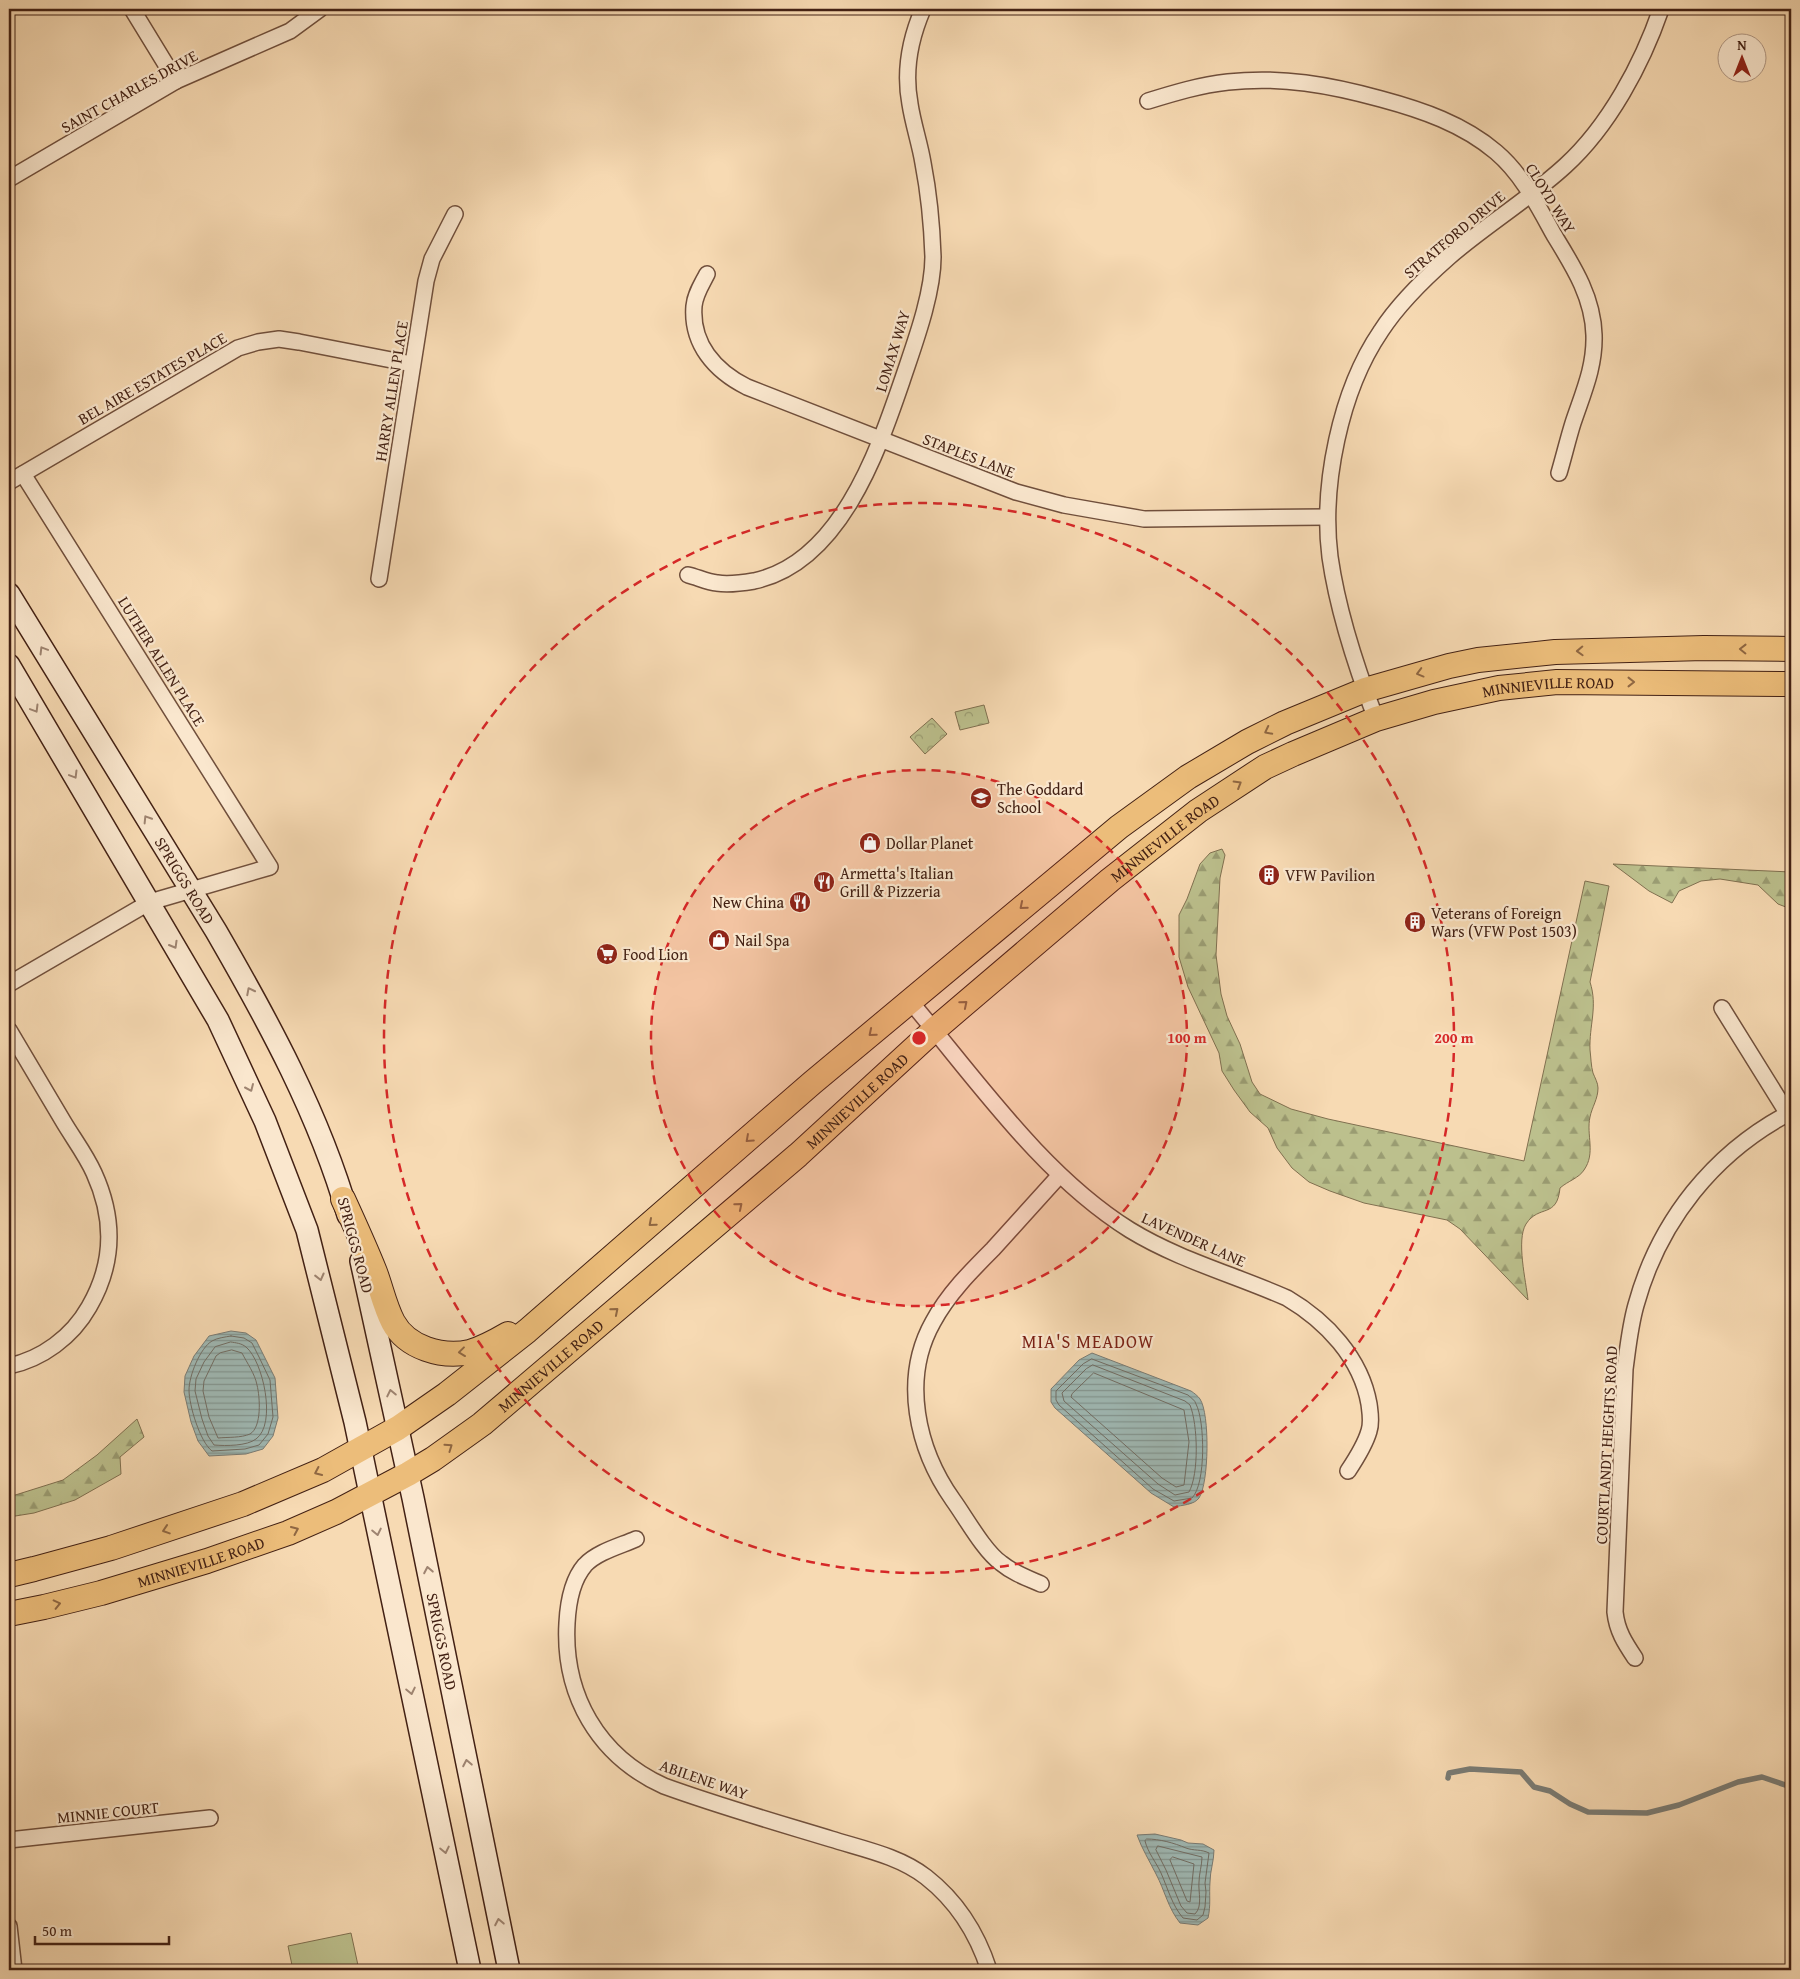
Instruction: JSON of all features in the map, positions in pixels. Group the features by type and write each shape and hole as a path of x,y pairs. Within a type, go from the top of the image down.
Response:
{"main road":[{"name":"SPRIGGS ROAD","path":"9,594 242,976 289,1065 329,1155 367,1284 408,1474 509,1970"},
{"name":"MINNIEVILLE ROAD","path":"9,1575 34,1570 111,1548 243,1504 300,1481 361,1450 398,1428 454,1389 527,1332 812,1083 1119,827 1188,777 1285,723 1365,690 1449,666 1487,659 1555,652 1704,648 1791,649"},
{"path":"9,665 218,1020 242,1068 281,1158 307,1230 361,1450 470,1970"},
{"name":"MINNIEVILLE ROAD","path":"9,1614 102,1593 265,1542 336,1512 433,1459 482,1424 798,1155 934,1030 1110,880 1204,806 1272,764 1376,719 1434,702 1499,688 1557,682 1791,684"},
{"path":"343,1199 362,1239 393,1323 417,1346 432,1351 470,1352 496,1342 538,1317 580,1285"}],"street":[{"path":"132,9 176,81"},
{"name":"SAINT CHARLES DRIVE","path":"9,179 176,81 290,30 320,9"},
{"name":"LOMAX WAY","path":"688,575 717,583 743,583 765,579 785,570 804,559 820,543 845,510 867,472 880,440 920,323 933,259 930,210 923,162 910,103 908,77 910,50 916,24 923,9"},
{"name":"STRATFORD DRIVE","path":"1376,719 1349,642 1330,558 1327,517 1330,472 1339,430 1357,378 1380,332 1405,301 1449,257 1566,165 1598,128 1621,95 1644,52 1661,9"},
{"name":"CLOYD WAY","path":"1148,101 1190,88 1227,82 1264,79 1302,81 1339,88 1404,106 1460,127 1476,136 1498,153 1516,173 1530,193 1582,282 1590,305 1594,333 1590,376 1573,422 1559,473"},
{"name":"HARRY ALLEN PLACE","path":"379,579 426,281 432,259 455,214"},
{"name":"STAPLES LANE","path":"707,274 698,291 694,305 695,320 708,357 720,370 731,379 747,387 880,440 1016,492 1110,515 1152,519 1327,517"},
{"name":"BEL AIRE ESTATES PLACE","path":"9,482 238,348 258,342 279,339 412,364"},
{"name":"LUTHER ALLEN PLACE","path":"23,474 270,867 191,891"},
{"path":"9,984 150,902 191,891"},
{"name":"LAVENDER LANE","path":"910,1001 1059,1176 1108,1216 1158,1246 1287,1298 1302,1306 1329,1330 1356,1366 1365,1387 1370,1408 1369,1431 1362,1448 1348,1471"},
{"path":"1722,1008 1790,1115"},
{"path":"9,1030 94,1172 110,1231 109,1246 98,1291 83,1317 50,1350 9,1366"},
{"name":"COURTLANDT HEIGHTS ROAD","path":"1635,1658 1620,1636 1615,1612 1625,1369 1636,1305 1646,1274 1660,1243 1706,1175 1740,1144 1790,1115"},
{"path":"1041,1584 1010,1570 996,1559 937,1476 922,1441 917,1409 916,1385 925,1342 932,1323 942,1306 1059,1176"},
{"name":"ABILENE WAY","path":"636,1539 604,1553 587,1563 574,1584 569,1604 566,1641 572,1679 588,1718 603,1741 622,1761 650,1780 664,1786 878,1853 915,1870 943,1892 965,1917 977,1939 989,1970"},
{"name":"MINNIE COURT","path":"9,1840 210,1818"},
{"path":"9,1926 14,1970"}],"green space":[{"path":"984,705 989,723 960,730 955,712"},
{"path":"932,718 947,734 925,754 910,737"},
{"path":"1222,849 1225,855 1220,878 1216,955 1221,994 1227,1016 1240,1044 1252,1082 1260,1094 1291,1109 1328,1119 1524,1161 1585,881 1609,886 1590,982 1593,1008 1590,1050 1592,1070 1598,1088 1589,1124 1590,1151 1588,1164 1582,1173 1560,1188 1558,1198 1551,1208 1536,1214 1526,1224 1523,1231 1522,1250 1528,1300 1460,1229 1447,1220 1364,1203 1309,1182 1292,1168 1277,1148 1268,1128 1250,1112 1234,1090 1222,1071 1219,1053 1188,987 1179,957 1179,915 1200,864 1210,853"},
{"path":"1613,864 1791,872 1791,909 1778,904 1758,885 1720,879 1701,881 1679,891 1672,903 1649,891"},
{"path":"137,1419 144,1437 120,1457 121,1474 75,1500 34,1513 9,1517 9,1497 63,1480 97,1455"},
{"path":"351,1933 359,1970 293,1970 288,1946"}],"water":[{"path":"231,1331 246,1333 256,1340 275,1378 278,1418 273,1436 263,1449 246,1454 209,1456 198,1441 191,1422 184,1392 185,1376 194,1356 209,1336"},
{"path":"1092,1353 1191,1391 1200,1399 1207,1433 1207,1448 1205,1478 1197,1500 1174,1507 1151,1493 1055,1408 1051,1402 1051,1389 1079,1360"},
{"path":"1155,1834 1188,1843 1203,1844 1214,1850 1210,1878 1208,1918 1198,1925 1180,1923 1137,1835"}],"waterway":[{"path":"1448,1778 1449,1773 1470,1769 1521,1772 1534,1787 1550,1791 1570,1804 1588,1812 1647,1813 1679,1805 1738,1782 1762,1777 1791,1787"}],"place":[{"name":"The Goddard School","path":"981,798"},
{"name":"Dollar Planet","path":"870,843"},
{"name":"VFW Pavilion","path":"1269,875"},
{"name":"Armetta's Italian Grill & Pizzeria","path":"824,882"},
{"name":"New China","path":"800,902"},
{"name":"Veterans of Foreign Wars (VFW Post 1503)","path":"1415,922"},
{"name":"Nail Spa","path":"719,940"},
{"name":"Food Lion","path":"607,954"}],"district":[{"name":"MIA'S MEADOW","path":"1088,1341"}]}
